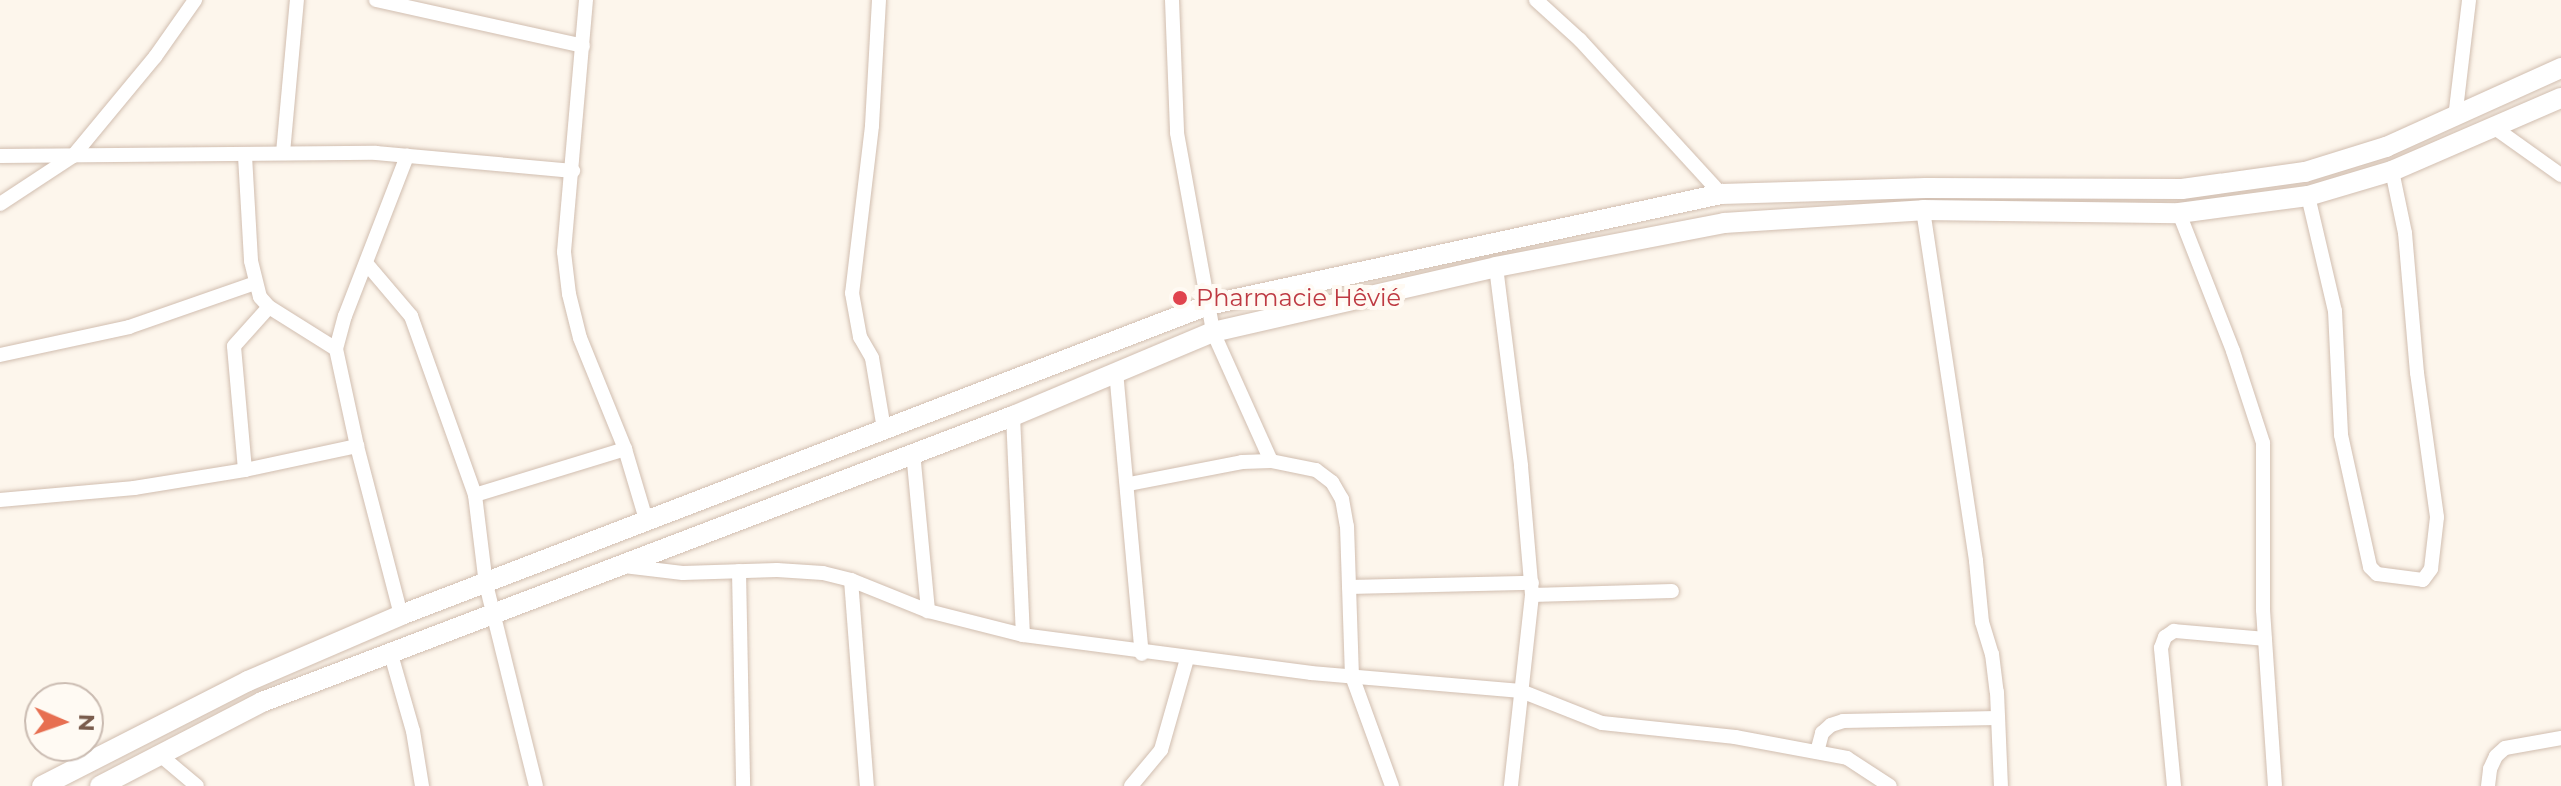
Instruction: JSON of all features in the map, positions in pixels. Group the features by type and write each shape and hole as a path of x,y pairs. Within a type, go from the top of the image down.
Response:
{"street":[{"path":"283,153 297,0"},
{"path":"376,0 583,46"},
{"path":"586,0 564,252 569,294 580,338 625,449 647,523"},
{"path":"879,0 872,126 852,293 860,337 872,358 884,429"},
{"path":"1172,0 1177,133 1213,332 1271,461"},
{"path":"1536,0 1580,40 1721,194"},
{"path":"2455,118 2469,0"},
{"path":"0,204 73,156 155,57 190,1"},
{"path":"42,786 248,681 401,615 1208,305 1721,194 1926,188 2182,189 2305,172 2386,147 2561,68"},
{"path":"100,786 262,702 1013,416 1213,332 1496,267 1724,223 1923,210 2179,213 2308,196 2392,171 2561,98"},
{"path":"2495,128 2561,175"},
{"path":"0,156 245,156 283,153 407,156 573,171"},
{"path":"245,156 255,283 269,307 336,349"},
{"path":"401,615 357,446 336,349 337,338 407,156"},
{"path":"2308,196 2335,311 2341,435 2370,567 2377,574 2423,580 2431,569 2437,517 2417,373 2405,233 2392,171"},
{"path":"1923,210 1976,561 1982,622 1992,654 1997,692 2001,786"},
{"path":"2179,213 2233,351 2263,443 2265,639 2275,786"},
{"path":"366,263 411,316 475,495 486,584 536,786"},
{"path":"1496,267 1532,589 1511,786"},
{"path":"0,355 129,327 255,283"},
{"path":"245,470 234,346 269,307"},
{"path":"1116,371 1129,484 1142,654"},
{"path":"1013,416 1023,635"},
{"path":"0,500 134,488 245,470 357,446"},
{"path":"475,495 625,449"},
{"path":"913,452 928,611"},
{"path":"1129,484 1242,462 1271,461 1316,470 1332,482 1342,499 1352,676 1392,786"},
{"path":"620,566 683,573 799,571 851,580 928,611 1023,635 1142,654 1521,691 1602,723 1735,737 1817,752 1860,764 1890,786"},
{"path":"739,571 743,786"},
{"path":"851,580 867,786"},
{"path":"1349,587 1672,591"},
{"path":"2174,786 2161,648 2165,637 2174,631 2265,639"},
{"path":"390,651 413,731 422,786"},
{"path":"1131,786 1161,750 1187,659"},
{"path":"1817,752 1822,733 1831,725 1843,721 1997,718"},
{"path":"2488,786 2490,769 2496,756 2505,748 2561,738"},
{"path":"160,755 197,786"}],"place":[{"name":"Pharmacie Hêvié","path":"1180,298"}]}
